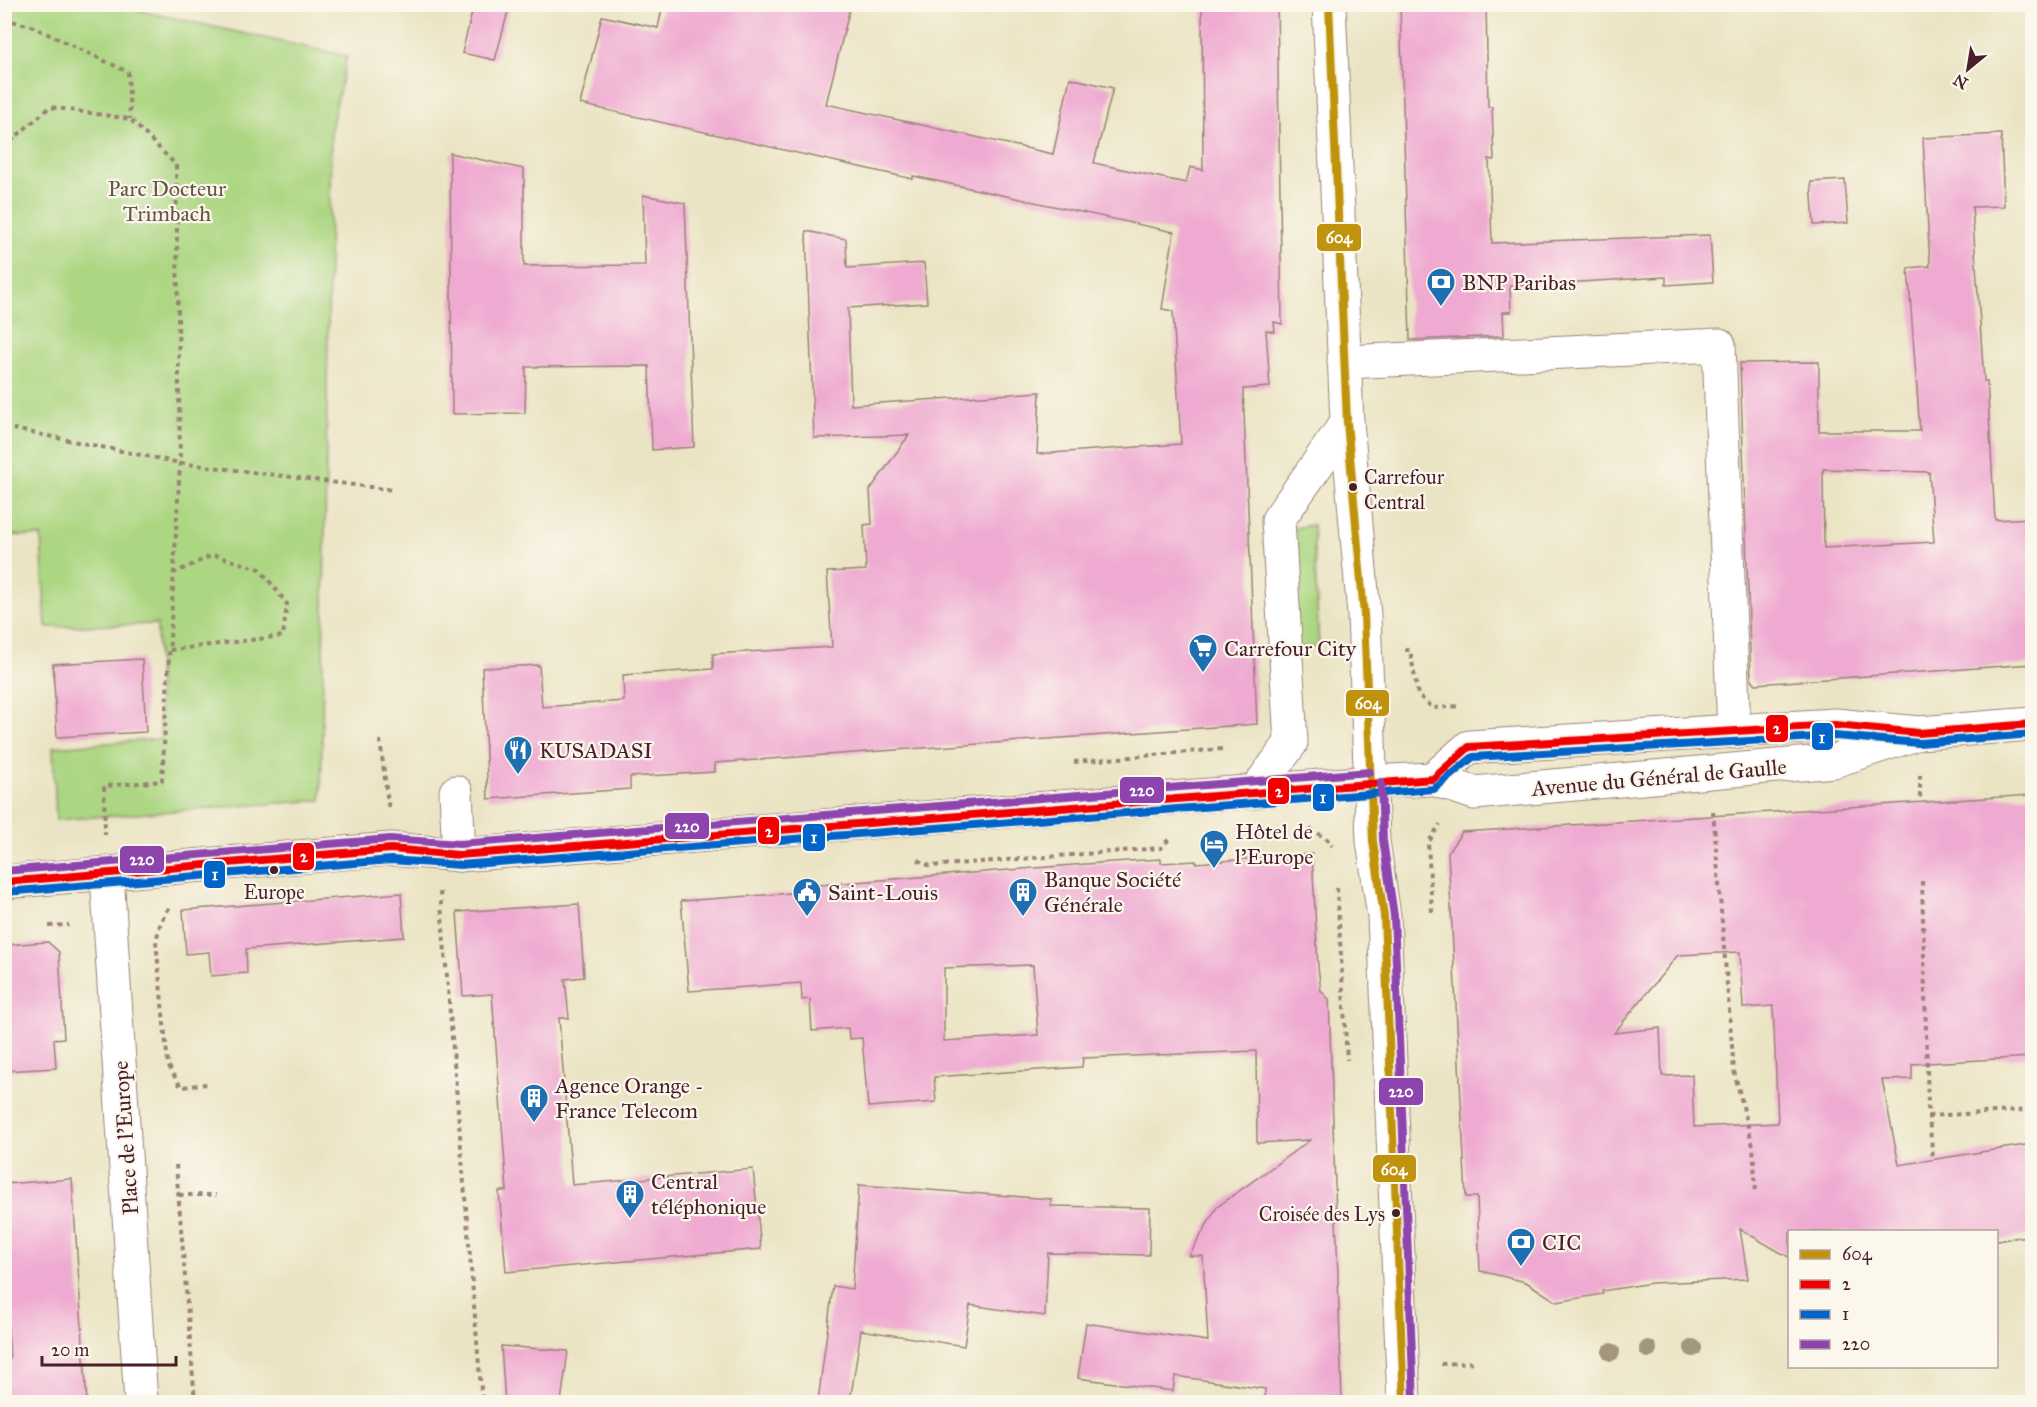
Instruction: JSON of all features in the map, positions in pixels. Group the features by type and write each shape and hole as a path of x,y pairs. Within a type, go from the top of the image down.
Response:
{"main road":[{"path":"1329,4 1347,422 1366,651 1373,841 1384,916 1404,1402"},
{"path":"1344,362 1719,345 1734,732"},
{"path":"1255,792 1291,743 1278,520 1347,422"},
{"name":"Avenue du Général de Gaulle","path":"1433,779 1469,747 1835,725 1919,733 2032,724"},
{"name":"Avenue du Général de Gaulle","path":"4,882 391,849 459,855 1371,782 1433,779 1474,793 1834,761 1919,733"},
{"path":"456,792 459,855"},
{"name":"Place de l'Europe","path":"107,875 141,1402"}],"path":[{"path":"4,19 31,26 128,72 130,119"},
{"path":"4,147 50,107 130,119 176,165 180,464 162,781 104,786 107,875"},
{"path":"4,426 180,464 393,490"},
{"path":"170,650 283,636 287,604 260,569 213,555 174,573"},
{"path":"1366,651 1410,650 1418,695 1433,708 1468,705"},
{"path":"380,740 390,823"},
{"path":"1065,763 1222,749"},
{"path":"1711,771 1734,1071 1752,1146 1756,1194"},
{"path":"1432,912 1428,843 1443,820"},
{"path":"1299,829 1311,829 1327,839 1336,852"},
{"path":"912,858 930,866 1161,848 1171,836"},
{"path":"1922,881 1928,1116 1933,1159"},
{"path":"1336,884 1337,916"},
{"path":"428,891 447,892"},
{"path":"440,892 482,1402"},
{"path":"173,902 160,921 156,941 168,1065 181,1087 207,1084"},
{"path":"49,926 76,924"},
{"path":"1928,1116 2032,1110"},
{"path":"176,1165 195,1402"},
{"path":"179,1196 216,1195"}],"green space":[{"name":"Parc Docteur Trimbach","path":"5,4 114,5 347,56 331,129 321,800 56,820 53,747 160,739 157,624 46,627 41,536 5,535"},
{"path":"1313,525 1319,647 1295,647 1290,529"}],"building":[{"path":"474,4 510,4 495,60 462,53"},
{"path":"663,4 851,4 826,104 1053,154 1070,78 1113,88 1094,163 1186,183 1190,167 1203,170 1202,4 1277,4 1282,324 1274,322 1275,332 1266,330 1270,387 1243,389 1257,724 715,763 715,772 630,777 630,789 488,799 482,668 539,665 542,707 624,701 623,675 713,669 713,654 832,647 827,572 866,570 864,525 872,524 870,490 909,435 814,438 806,231 846,239 847,268 924,263 927,303 848,308 851,405 1040,392 1037,454 1181,444 1173,311 1162,309 1174,232 913,176 913,179 580,104 602,16 658,28"},
{"path":"1400,4 1486,4 1488,107 1492,107 1494,160 1489,159 1492,243 1710,235 1713,282 1666,285 1666,277 1510,286 1511,312 1503,312 1504,336 1410,340"},
{"path":"2001,134 2004,206 1972,207 1984,381 1987,381 1995,520 2032,518 2032,664 1756,684 1751,679 1740,363 1819,362 1819,431 1920,431 1908,268 1930,266 1923,138","holes":["1823,469 1929,472 1934,542 1824,548"]},
{"path":"450,153 524,169 524,266 645,265 643,195 685,203 694,447 652,450 649,366 526,367 525,413 452,414"},
{"path":"1845,180 1848,223 1814,225 1811,182"},
{"path":"142,659 146,732 57,737 53,664"},
{"path":"2032,795 2032,1057 1912,1064 1912,1079 1882,1080 1899,1165 2032,1144 2032,1235 1998,1241 1998,1230 1788,1230 1788,1257 1740,1229 1748,1279 1652,1283 1602,1291 1603,1294 1557,1302 1526,1282 1480,1271 1477,1197 1466,1197 1448,852 1462,832","holes":["1740,952 1743,1008 1773,1006 1778,1123 1694,1127 1692,1075 1662,1076 1660,1028 1614,1033 1678,955"]},
{"path":"1312,854 1318,967 1321,991 1329,999 1342,1402 1265,1402 1265,1389 1175,1376 1173,1391 1078,1378 1086,1323 1208,1341 1203,1256 1189,1256 1217,1207 1310,1140 1257,1143 1256,1051 1083,1058 1082,1067 934,1077 936,1102 868,1107 862,1038 849,1039 848,1028 812,1031 810,999 802,1000 801,983 689,991 681,901 819,891 818,885 1112,862 1161,859 1161,863 1196,861 1196,863","holes":["1033,965 1038,1035 944,1041 944,968"]},
{"path":"401,893 404,937 246,949 247,973 211,976 209,952 186,954 183,910"},
{"path":"579,904 584,977 565,979 569,1018 559,1018 572,1185 753,1169 761,1249 506,1272 499,1191 507,1191 492,994 463,996 457,912"},
{"path":"48,942 59,952 64,1038 54,1039 56,1068 4,1071 4,945"},
{"path":"72,1179 87,1402 4,1402 4,1359 10,1359 4,1270 4,1184"},
{"path":"859,1185 1051,1199 1051,1206 1150,1208 1149,1255 1048,1253 1045,1316 970,1305 964,1346 861,1330 850,1402 818,1401 833,1286 852,1289"},
{"path":"501,1346 568,1351 561,1402 505,1402"}],"transit line":[{"name":"604","path":"1329,4 1347,422 1364,615 1373,841 1384,916 1404,1402"},
{"name":"2","path":"4,882 391,849 459,855 1433,779 1469,747 1835,725 1919,733 2032,724"},
{"name":"1","path":"5,892 391,860 460,865 1434,789 1473,757 1835,736 1919,743 2032,734"},
{"name":"220","path":"4,871 390,839 459,844 1370,772"},
{"name":"220","path":"1381,782 1383,840 1394,916 1414,1402"}],"place":[{"name":"BNP Paribas","path":"1441,308"},
{"name":"Carrefour Central","path":"1353,487"},
{"name":"Carrefour City","path":"1203,674"},
{"name":"KUSADASI","path":"518,776"},
{"name":"Europe","path":"274,870"},
{"name":"Hôtel de l'Europe","path":"1214,870"},
{"name":"Saint-Louis","path":"807,918"},
{"name":"Banque Société Générale","path":"1023,918"},
{"name":"Agence Orange - France Telecom","path":"534,1124"},
{"name":"Croisée des Lys","path":"1396,1213"},
{"name":"Central téléphonique","path":"630,1220"},
{"name":"CIC","path":"1521,1268"}]}
